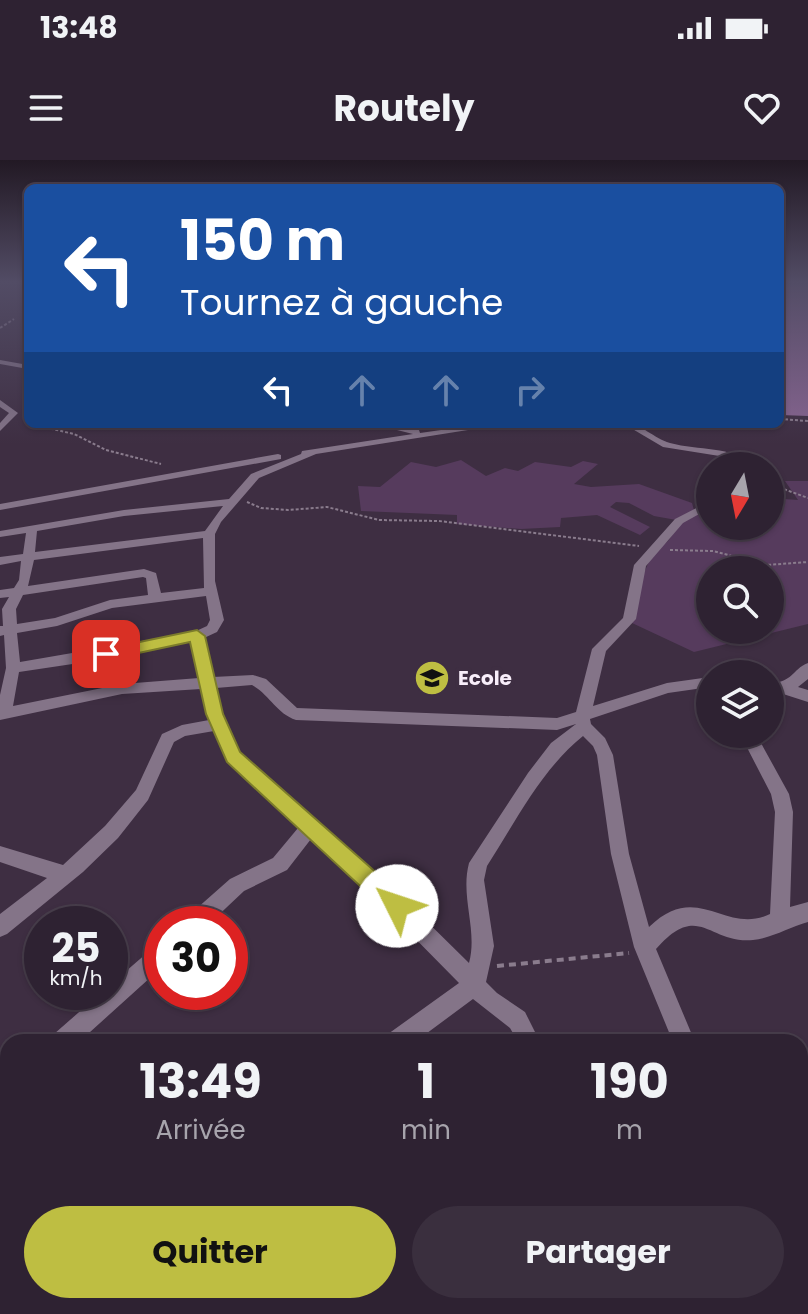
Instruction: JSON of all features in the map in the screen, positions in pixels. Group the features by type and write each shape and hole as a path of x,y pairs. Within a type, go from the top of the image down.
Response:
{"street":[{"path":"0,362 24,366"},
{"path":"0,403 14,413 0,428"},
{"path":"397,428 426,434"},
{"path":"0,507 188,472 471,428"},
{"path":"636,428 674,448 704,452"},
{"path":"13,668 106,654 197,636 212,629 217,620 210,591 209,534 234,498 264,471 313,452"},
{"path":"0,534 234,498"},
{"path":"407,1034 475,984 484,946 474,880 478,863 541,768 583,722 599,649 629,619 640,565 684,517 696,511"},
{"path":"32,528 25,580 9,609 4,630 13,668 2,714 122,689 209,682 261,682 286,710 296,714 541,725 583,722 667,688 696,684"},
{"path":"0,561 209,534"},
{"path":"0,594 144,573 152,576 155,583 155,599"},
{"path":"4,630 57,622 110,604 210,591"},
{"path":"197,636 218,724 233,757 415,923 489,1001 517,1016 525,1034"},
{"path":"784,686 798,681 808,668"},
{"path":"784,690 808,696"},
{"path":"583,722 605,755 621,862 644,947 681,1034"},
{"path":"0,927 99,842 141,796 168,738 182,731 218,724"},
{"path":"755,748 780,794 784,812 780,920"},
{"path":"214,906 237,885 280,864 311,826"},
{"path":"0,854 63,874"},
{"path":"644,947 664,927 679,918 707,920 753,932 808,912"},
{"path":"71,1034 144,969"},
{"path":"405,1314 443,1314"}],"path":[{"path":"784,419 808,421"},
{"path":"48,428 74,434 106,450 188,472"},
{"path":"784,489 808,498"},
{"path":"234,498 261,508 288,510 327,507 379,520 439,521 654,548 713,551 766,565 808,562"},
{"path":"481,967 600,958 624,955 644,947"}],"shaded area":[{"path":"784,336 808,336 808,416 784,415"},
{"path":"461,460 486,476 505,468 518,471 535,462 571,467 583,461 598,464 574,484 591,487 639,484 692,503 696,513 696,540 784,540 784,499 798,500 785,481 808,481 808,624 784,630 784,556 696,556 696,644 727,644 694,652 632,623 642,578 652,554 668,541 682,521 654,516 629,503 616,502 610,507 650,527 640,535 597,515 561,518 560,527 521,529 457,524 457,515 361,511 358,486 380,487 411,462 436,467"}],"place":[{"name":"Ecole","path":"432,678"}],"route":[{"path":"106,654 197,636 214,714 233,757 397,906"}]}
